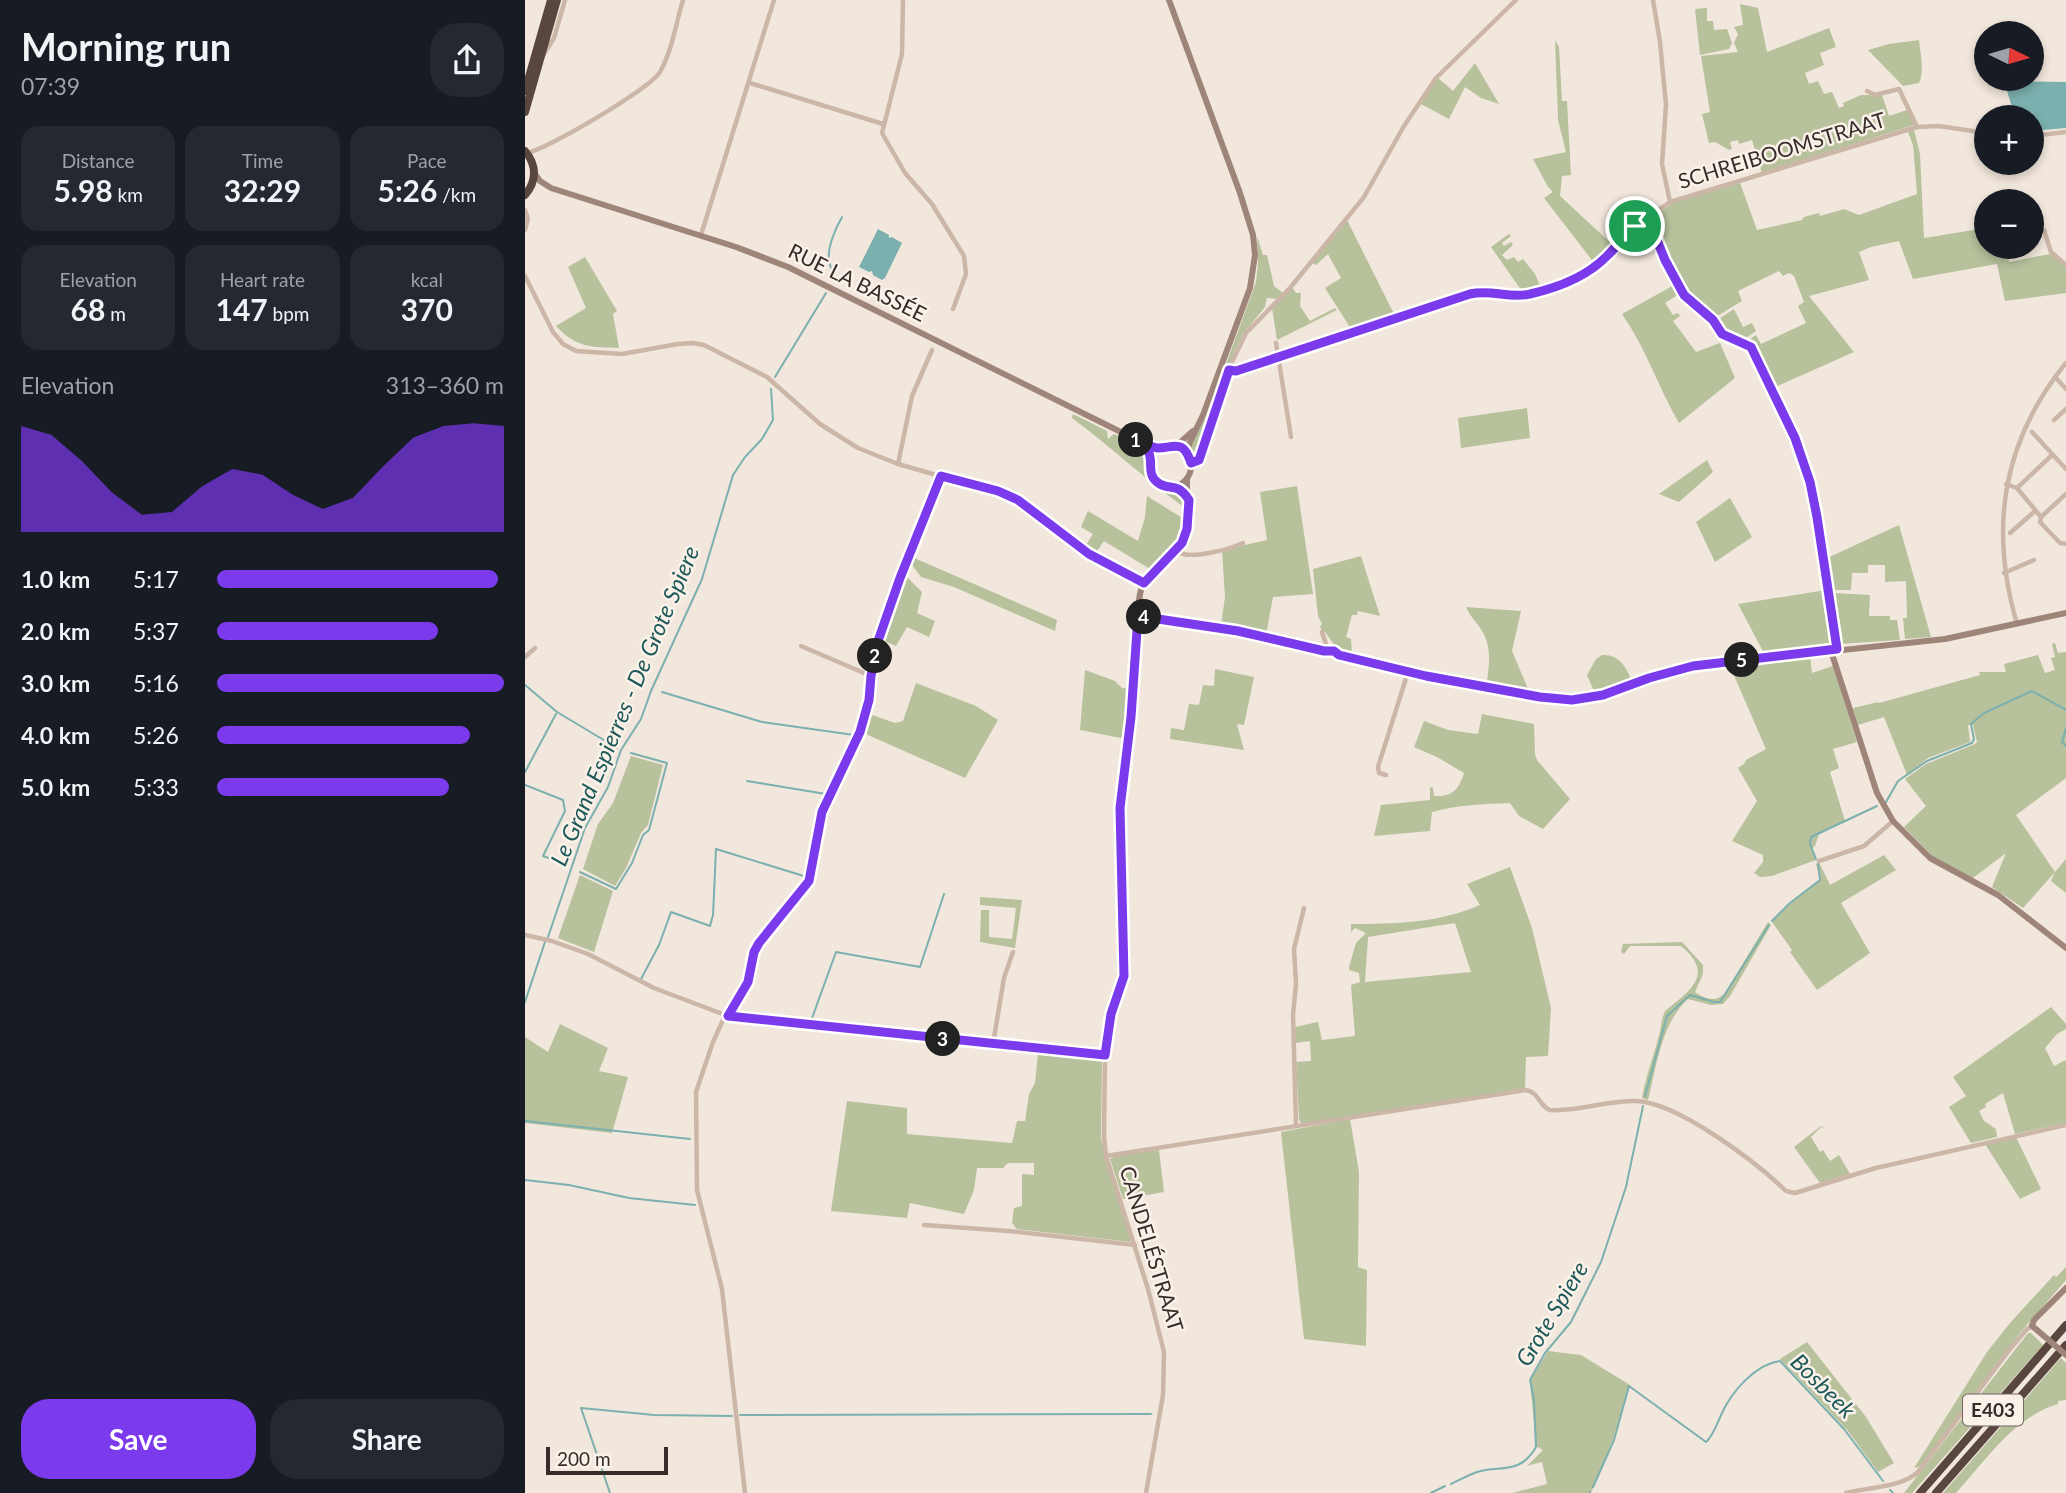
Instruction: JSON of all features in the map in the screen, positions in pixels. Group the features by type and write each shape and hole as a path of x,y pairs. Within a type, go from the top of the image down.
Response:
{"highway":[{"path":"525,90 551,0"},
{"path":"525,112 557,0"},
{"path":"526,152 533,162 535,174 528,192"},
{"name":"E403","path":"1920,1493 2066,1325"},
{"name":"E403","path":"1936,1493 2066,1345"}],"street":[{"path":"540,60 554,38 565,0"},
{"path":"526,152 543,148 656,79 666,59 683,0"},
{"path":"701,236 774,0"},
{"path":"903,0 902,54 882,132 905,173 937,212 964,256 966,274 953,309"},
{"path":"1169,0 1240,193 1253,235 1255,255 1250,288 1188,454"},
{"path":"1516,0 1433,82 1404,126 1364,197 1290,288 1246,332 1187,479 1189,500 1185,535 1177,551 1152,572 1144,583 1140,591 1138,616 1228,629 1328,650 1405,671 1428,673 1436,677 1540,697 1572,700 1603,695 1693,666 1945,639 2066,612"},
{"path":"1653,0 1666,105 1662,164 1670,202"},
{"path":"750,83 883,124"},
{"name":"SCHREIBOOMSTRAAT","path":"1867,91 1875,95 1899,89 1917,127"},
{"name":"SCHREIBOOMSTRAAT","path":"1229,370 1236,371 1279,358 1481,291 1520,296 1559,285 1598,264 1635,226 1670,202 1917,127 1974,131"},
{"path":"2044,135 2066,132"},
{"path":"533,162 543,148"},
{"name":"RUE LA BASSÉE","path":"535,174 551,188 788,267 1135,439 1159,448"},
{"name":"RUE LA BASSÉE","path":"528,192 551,188"},
{"path":"525,210 528,219 525,230"},
{"path":"1648,218 1665,260 1684,295 1713,320 1722,334 1751,347 1795,438 1810,482 1817,517 1834,650 1877,793 1893,821 1930,858 1998,895 2066,948"},
{"path":"2044,230 2051,252 2066,265"},
{"path":"525,276 554,332 570,348 584,352 622,354 678,344 704,345 767,377 820,424 858,449 898,464 998,491 1018,500 1089,554 1144,583"},
{"path":"1276,343 1291,438"},
{"path":"898,464 912,396 932,350"},
{"path":"2017,624 2004,573 2002,522 2006,484 2025,427 2045,390 2066,363"},
{"path":"2055,377 2066,389"},
{"path":"2054,420 2066,409"},
{"path":"1189,500 1175,486 1163,485 1155,480 1150,470 1151,459 1159,448 1176,446 1195,430"},
{"path":"2032,432 2066,469"},
{"name":"RUE LA BASSÉE","path":"1135,439 1147,450 1151,459"},
{"path":"1176,446 1195,461"},
{"path":"2017,488 2052,455"},
{"path":"745,1493 722,1289 697,1190 696,1092 713,1042 748,982 754,952 809,881 822,812 860,732 884,622 941,476"},
{"path":"1175,486 1187,479"},
{"path":"2006,484 2017,488 2041,516"},
{"path":"2066,494 2041,516 2040,522 2060,543 2066,544"},
{"path":"2010,533 2035,511"},
{"path":"1177,551 1192,556 1243,543"},
{"path":"2004,573 2034,560"},
{"name":"CANDELÉSTRAAT","path":"1138,616 1131,717 1121,783 1124,976 1111,1014 1105,1055 1104,1137 1106,1156 1135,1245 1164,1352 1163,1395 1146,1493"},
{"path":"1322,632 1328,650"},
{"path":"801,646 871,676"},
{"path":"525,657 535,648"},
{"path":"1386,775 1379,773 1378,767 1405,671"},
{"path":"1819,860 1864,846 1893,821"},
{"path":"1296,1125 1294,949 1304,908"},
{"path":"525,935 588,954 663,992 728,1016 1105,1055"},
{"path":"993,1044 1004,978 1013,952"},
{"path":"1106,1156 1525,1090 1533,1093 1546,1109 1550,1110 1627,1101 1648,1102 1707,1131 1786,1191 1795,1193 1876,1168 2066,1125"},
{"path":"924,1225 1135,1245"},
{"path":"2066,1288 2034,1321 2035,1328 2066,1355"},
{"path":"1846,1493 1900,1482 1917,1473 2010,1349 2027,1329 2035,1328"}],"green space":[{"path":"1740,4 1758,8 1767,52 1829,28 1836,47 1820,53 1824,65 1805,73 1809,84 1818,81 1824,94 1832,92 1839,108 1844,106 1843,103 1861,95 1882,95 1889,116 1907,110 1914,125 1762,173 1752,140 1739,144 1738,140 1730,142 1732,149 1729,150 1715,142 1709,143 1702,114 1710,112 1701,56 1738,52 1734,43 1738,34 1734,27 1743,25"},
{"path":"1707,8 1707,21 1713,21 1714,30 1727,29 1732,43 1729,49 1700,55 1695,9"},
{"path":"1555,40 1559,47 1562,101 1567,101 1571,175 1562,176 1560,196 1614,246 1595,264 1544,198 1553,192 1533,159 1566,152 1558,120"},
{"path":"1919,40 1922,67 1919,83 1903,86 1868,50 1889,44"},
{"path":"1475,63 1499,104 1481,98 1465,87 1449,119 1419,103 1438,78 1453,91"},
{"path":"1914,130 1920,154 1924,238 1974,230 1974,259 2009,259 2009,262 2044,259 2044,255 2050,254 2066,266 2066,293 2005,301 1997,264 1913,279 1899,241 1871,247 1859,252 1869,280 1809,296 1854,352 1775,387 1759,355 1747,341 1756,335 1761,344 1806,323 1798,306 1804,302 1794,276 1789,273 1783,276 1779,271 1738,291 1742,301 1719,315 1711,316 1681,287 1659,243 1653,223 1654,216 1674,202 1740,183 1757,230 1844,209 1859,215 1917,194 1913,145 1908,132"},
{"path":"1347,220 1395,316 1353,332 1325,288 1341,278 1328,254 1316,265 1312,263"},
{"path":"1509,234 1511,236 1502,243 1504,246 1511,242 1513,245 1502,255 1507,260 1514,257 1518,262 1523,259 1535,274 1541,288 1524,294 1491,247"},
{"path":"1257,236 1263,255 1267,255 1274,286 1283,293 1276,299 1267,298 1265,307 1243,334 1233,355 1199,457 1195,458 1191,443 1208,413 1256,282"},
{"path":"585,257 617,311 613,314 619,348 578,342 570,339 556,326 586,308 568,267"},
{"path":"1676,284 1681,293 1665,303 1673,315 1678,313 1680,316 1673,321 1696,352 1720,343 1735,378 1679,423 1638,340 1622,314"},
{"path":"1292,287 1296,293 1301,293 1300,306 1310,321 1335,308 1337,310 1277,340 1272,308"},
{"path":"1734,309 1743,327 1752,323 1756,331 1743,340 1724,332 1716,321"},
{"path":"1527,408 1530,438 1461,448 1458,418"},
{"path":"1073,414 1107,431 1108,439 1114,434 1142,447 1148,458 1149,477 1161,487 1180,491 1184,496 1185,508 1072,418"},
{"path":"1707,460 1713,472 1679,502 1659,494"},
{"path":"1297,486 1313,594 1273,597 1266,635 1221,625 1225,597 1222,550 1267,540 1260,492"},
{"path":"1147,496 1184,519 1179,541 1150,569 1104,541 1097,551 1086,545 1093,534 1081,527 1088,511 1138,541 1145,517"},
{"path":"1730,498 1752,537 1715,562 1696,522"},
{"path":"1899,525 1931,637 1905,639 1903,618 1907,618 1906,581 1885,582 1885,565 1868,565 1868,573 1852,573 1851,590 1831,590 1825,559"},
{"path":"1361,556 1380,616 1358,611 1357,615 1352,615 1346,637 1351,639 1352,653 1338,650 1325,632 1323,633 1318,616 1313,569"},
{"path":"912,557 1057,620 1055,631 954,587 921,577 910,562"},
{"path":"905,575 922,592 917,613 935,621 929,637 907,627 896,646 882,640"},
{"path":"1826,590 1834,647 1765,655 1738,604"},
{"path":"1833,593 1870,595 1869,616 1890,616 1890,620 1897,620 1900,640 1839,644"},
{"path":"1466,607 1521,611 1512,651 1529,691 1487,682 1487,643"},
{"path":"2055,643 2058,653 2066,652 2066,778 2016,815 2055,872 2023,908 1992,887 2006,853 1973,878 1934,858 1904,827 1926,806 1905,779 1926,764 1975,744 1977,742 1973,725 1968,725 1970,742 1928,758 1907,775 1884,717 1858,725 1853,708 1980,675 1979,672 2006,672 2004,664 2038,655 2045,673 2055,670 2051,658 2055,657 2052,644"},
{"path":"1602,655 1617,659 1632,681 1595,693 1587,675 1596,659"},
{"path":"1810,656 1812,673 1833,666 1857,742 1833,749 1839,768 1830,772 1845,821 1819,834 1812,848 1816,860 1772,876 1760,877 1754,873 1763,862 1763,855 1732,841 1757,801 1738,768 1746,760 1766,749 1729,664"},
{"path":"1215,669 1254,677 1244,725 1237,724 1244,750 1170,739 1171,728 1184,730 1189,704 1199,705 1203,685 1214,686"},
{"path":"1085,670 1115,681 1122,688 1131,689 1126,739 1080,730"},
{"path":"916,683 976,706 998,720 965,778 863,731 869,714 895,723 903,721"},
{"path":"1482,714 1534,724 1537,760 1570,799 1543,829 1519,816 1510,803 1500,803 1461,806 1432,812 1430,831 1374,836 1381,805 1430,800 1430,787 1433,788 1434,796 1446,795 1457,788 1462,779 1464,773 1414,747 1424,721 1448,730 1478,734"},
{"path":"631,756 663,765 648,825 641,833 615,886 583,869 598,824 613,803"},
{"path":"1884,855 1896,870 1841,903 1870,953 1817,990 1772,922 1820,880 1816,864 1819,862 1830,885"},
{"path":"2066,859 2066,893 2051,881"},
{"path":"1510,867 1532,928 1551,1008 1548,1056 1526,1057 1525,1089 1302,1124 1299,1120 1296,1062 1311,1061 1310,1041 1295,1043 1295,1027 1318,1022 1322,1040 1355,1036 1351,985 1360,982 1359,973 1349,970 1349,967 1356,943 1366,933 1355,928 1351,932 1351,924 1433,919 1480,905 1467,884","holes":["1455,923 1471,972 1365,982 1368,937"]},
{"path":"580,875 613,891 594,952 558,938"},
{"path":"980,897 1022,900 1015,948 980,942 981,910 989,910 989,937 1012,939 1016,908 980,905"},
{"path":"1768,922 1771,925 1723,1004 1711,1005 1688,999 1679,1009 1661,1046 1648,1100 1642,1098 1665,1011 1690,989 1698,973 1697,965 1681,946 1630,946 1624,954 1621,952 1623,944 1682,942 1703,965 1703,974 1695,992 1714,999 1725,993"},
{"path":"2051,1007 2066,1024 2066,1029 2057,1034 2045,1048 2054,1066 2066,1060 2066,1123 2015,1134 2003,1093 1979,1111 1984,1121 1996,1129 1997,1137 1971,1143 1949,1107 1966,1096 1953,1077"},
{"path":"560,1024 608,1048 599,1071 628,1077 612,1133 525,1123 525,1037 548,1052"},
{"path":"1038,1053 1102,1060 1101,1139 1131,1242 1017,1229 1012,1223 1014,1208 1022,1206 1022,1174 1034,1175 1034,1163 1008,1163 1003,1168 977,1168 974,1190 964,1214 910,1203 907,1218 831,1211 847,1101 907,1108 907,1134 1012,1143 1017,1121 1025,1121 1029,1094 1035,1083"},
{"path":"1350,1119 1359,1172 1358,1267 1367,1270 1366,1346 1304,1339 1281,1132"},
{"path":"1821,1126 1825,1128 1821,1127 1811,1137 1820,1152 1823,1150 1830,1161 1839,1155 1850,1174 1820,1183 1794,1147"},
{"path":"2016,1137 2041,1189 2020,1199 1985,1144"},
{"path":"1159,1150 1164,1192 1123,1199 1110,1159 1116,1155"},
{"path":"2066,1267 2066,1280 2020,1333 1921,1466 1914,1468 1987,1352 2054,1275 2056,1277"},
{"path":"2028,1333 2043,1345 1912,1493 1904,1493"},
{"path":"1807,1342 1866,1417 1894,1463 1878,1472 1848,1431 1780,1359"},
{"path":"1548,1351 1581,1355 1630,1385 1613,1439 1591,1493 1512,1493 1547,1484 1542,1462 1527,1466 1543,1450 1536,1446 1530,1381"},
{"path":"2061,1358 2066,1363 2066,1400 2058,1401 2058,1404 2042,1410 2014,1429 1956,1493 1943,1493"}],"water":[{"path":"2044,82 2066,82 2066,128 2044,130 2044,105 2011,105 2007,91 2044,91"},
{"path":"878,229 889,235 889,238 902,243 882,280 873,275 872,271 859,267"}],"waterway":[{"path":"834,279 829,251 842,217"},
{"name":"Le Grand Espierres - De Grote Spiere","path":"775,377 826,293"},
{"name":"Le Grand Espierres - De Grote Spiere","path":"548,937 585,828 608,787 621,750 641,719 702,579 733,475 762,439 773,420 771,389"},
{"path":"525,685 557,712 617,748"},
{"name":"Grote Spiere","path":"1886,802 1898,781 1927,761 1972,743 1974,739 1971,724 1984,713 2032,691 2066,710"},
{"path":"662,692 762,722 854,735"},
{"path":"525,772 556,714"},
{"name":"Grote Spiere","path":"2066,728 2062,742 2066,746"},
{"path":"580,872 616,889 632,863 643,835 649,830 667,763 631,753"},
{"path":"747,781 826,794"},
{"path":"525,785 563,800 565,811 543,856 568,865"},
{"name":"Grote Spiere","path":"1816,859 1810,844 1811,837 1877,806"},
{"path":"641,979 659,945 671,912 710,926 713,915 716,849 807,877"},
{"name":"Grote Spiere","path":"1772,921 1820,880 1818,864"},
{"path":"811,1021 836,952 920,967 944,894"},
{"name":"Grote Spiere","path":"1645,1096 1667,1016 1690,995 1720,1002 1769,925"},
{"name":"Le Grand Espierres - De Grote Spiere","path":"525,1002 545,942"},
{"name":"Grote Spiere","path":"1451,1484 1477,1472 1517,1465 1530,1456 1536,1447 1534,1400 1530,1380 1545,1353 1571,1322 1601,1262 1626,1187 1643,1106"},
{"path":"525,1121 690,1139"},
{"path":"525,1180 569,1185 629,1198 695,1205"},
{"name":"Bosbeek","path":"1593,1487 1614,1440 1629,1386 1706,1442 1738,1388 1762,1367 1780,1361 1844,1429 1883,1481"},
{"path":"610,1493 581,1408 654,1415 732,1416"},
{"path":"740,1415 1151,1414"},
{"name":"Grote Spiere","path":"1431,1493 1445,1486"},
{"name":"Bosbeek","path":"1890,1490 1893,1493"}],"route":[{"path":"1648,218 1665,260 1684,295 1713,320 1722,334 1751,347 1778,400 1803,458 1810,482 1837,649 1698,666 1671,671 1599,696 1561,700 1426,676 1339,655 1334,651 1208,625 1138,616 1131,717 1120,808 1124,976 1112,1009 1105,1055 728,1016 744,992 754,952 759,943 809,881 822,812 860,732 869,700 878,641 941,476 998,491 1018,500 1089,554 1144,583 1182,543 1187,529 1189,500 1177,487 1169,487 1155,480 1147,450 1135,439 1159,448 1176,446 1188,454 1191,463 1199,460 1229,370 1236,371 1279,358 1429,306 1481,291 1520,296 1559,285 1598,264 1635,226 1648,218"}]}
